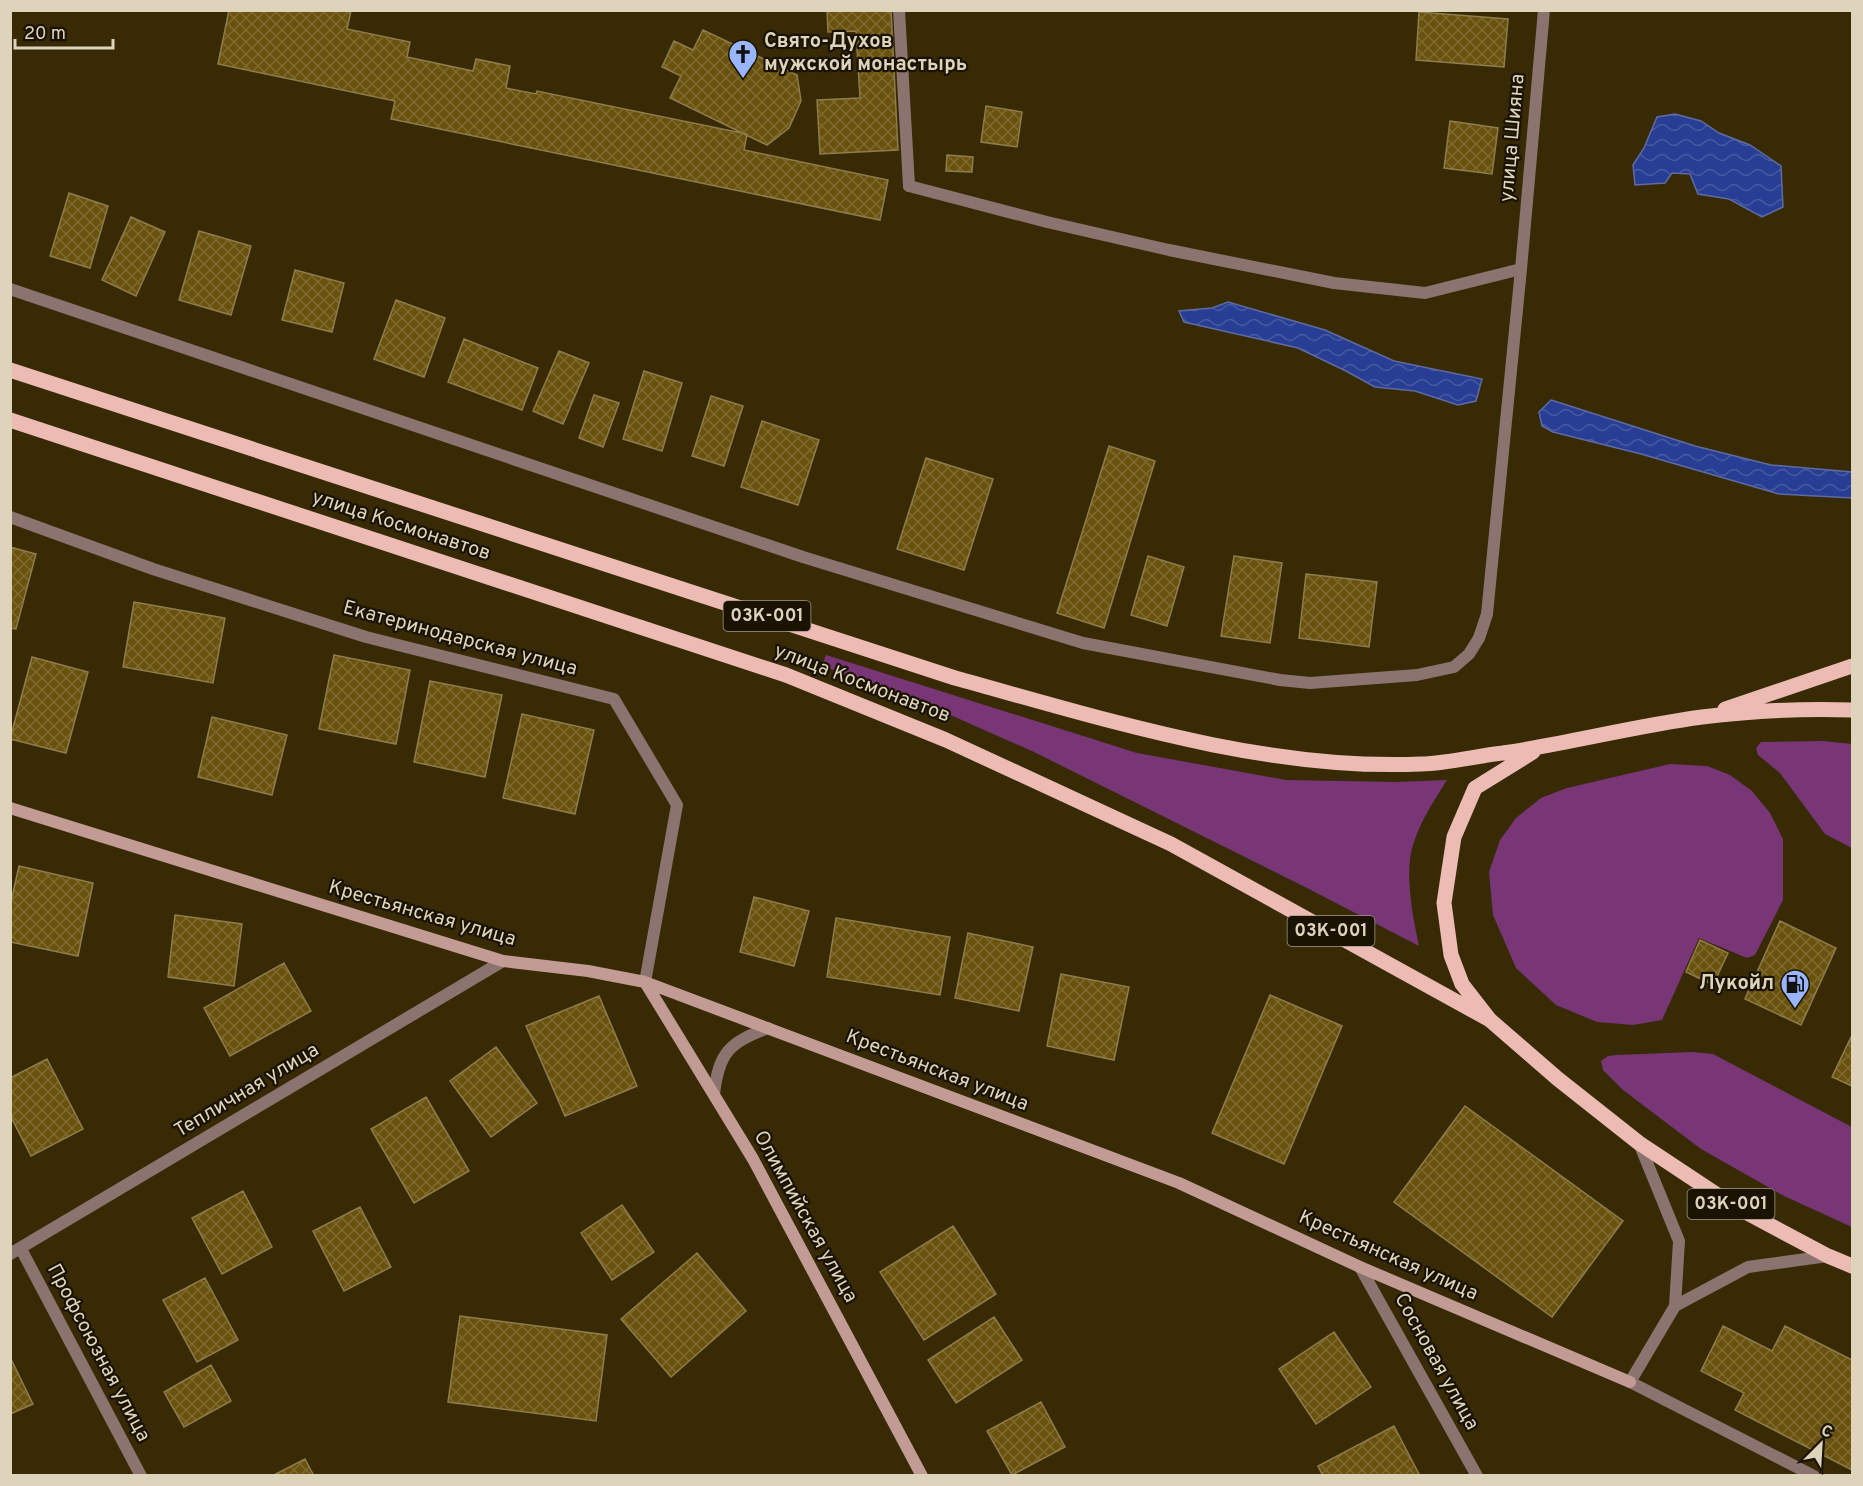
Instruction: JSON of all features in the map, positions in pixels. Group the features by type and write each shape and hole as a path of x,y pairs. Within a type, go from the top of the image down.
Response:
{"main road":[{"name":"03К-001","path":"10,370 955,678 1100,718 1223,747 1336,763 1423,764 1541,747 1701,718 1803,708 1852,710"},
{"name":"улица Космонавтов","path":"10,420 786,675 946,740 1171,844 1490,1020"},
{"path":"1701,718 1852,666"},
{"name":"03К-001","path":"1541,747 1475,788 1454,837 1444,903 1451,955 1462,984 1490,1020 1639,1143 1734,1206 1828,1256 1852,1266"},
{"name":"Крестьянская улица","path":"10,808 503,961 588,971 645,982 1179,1183 1360,1267 1630,1382"},
{"name":"Олимпийская улица","path":"645,982 753,1159 922,1476"}],"street":[{"path":"899,10 909,186 1058,225 1334,283 1425,292 1521,269"},
{"name":"улица Шияна","path":"10,289 803,557 1083,644 1280,680 1310,683 1417,675 1454,667 1469,654 1479,638 1487,614 1544,10"},
{"name":"Екатеринодарская улица","path":"10,517 153,569 366,637 614,699 677,805 645,982"},
{"name":"Тепличная улица","path":"16,1252 503,961"},
{"path":"714,1095 719,1064 730,1048 768,1028"},
{"path":"1630,1382 1675,1306 1679,1242 1639,1143"},
{"name":"Профсоюзная улица","path":"16,1252 141,1476"},
{"path":"1675,1306 1748,1267 1828,1256"},
{"name":"Сосновая улица","path":"1360,1267 1477,1476"},
{"name":"Крестьянская улица","path":"1630,1382 1814,1476"}],"shaded area":[{"path":"826,655 1137,753 1286,780 1397,782 1447,780 1419,828 1410,856 1410,896 1419,946 1034,752 903,694 822,666"},
{"path":"1823,741 1852,744 1852,848 1825,834 1780,773 1758,755 1756,748 1761,742"},
{"path":"1670,764 1707,766 1730,775 1752,791 1770,813 1783,839 1783,900 1755,955 1747,958 1699,938 1662,1020 1633,1025 1597,1022 1556,1005 1516,968 1493,915 1489,872 1500,840 1516,818 1541,798 1567,788"},
{"path":"1692,1052 1713,1054 1852,1127 1852,1227 1784,1196 1701,1149 1623,1090 1603,1070 1601,1061 1608,1056 1616,1055"}],"water":[{"path":"1675,114 1701,121 1719,133 1750,145 1781,166 1783,207 1762,217 1729,199 1698,194 1690,174 1672,173 1665,183 1635,185 1633,165 1644,148 1657,117"},
{"path":"1228,302 1325,330 1394,361 1482,379 1476,401 1458,405 1415,391 1375,387 1298,348 1184,322 1179,311 1212,308"},
{"path":"1551,400 1695,446 1771,465 1852,472 1852,498 1779,494 1641,454 1553,432 1542,426 1539,412"}],"building":[{"path":"229,10 351,11 347,29 410,42 407,57 473,71 476,59 510,66 506,88 536,94 537,91 747,134 744,150 888,180 880,220 391,119 395,101 218,64"},
{"path":"827,10 891,10 898,150 820,154 817,100 860,98 856,31 828,32"},
{"path":"1419,12 1508,19 1504,67 1416,60"},
{"path":"703,30 797,75 801,101 789,128 767,145 670,98 681,76 662,67 674,41 693,50"},
{"path":"986,106 1022,112 1017,147 981,142"},
{"path":"1450,121 1498,128 1492,174 1444,168"},
{"path":"947,155 973,157 972,172 946,171"},
{"path":"69,193 108,206 90,268 50,256"},
{"path":"131,217 165,232 136,296 102,280"},
{"path":"199,231 251,246 231,315 179,300"},
{"path":"295,270 344,283 332,332 282,320"},
{"path":"396,300 445,318 424,377 374,359"},
{"path":"464,339 538,368 522,410 448,382"},
{"path":"559,351 589,363 563,424 533,411"},
{"path":"644,371 682,383 662,451 623,439"},
{"path":"594,395 619,403 603,447 579,438"},
{"path":"711,396 743,406 724,466 692,456"},
{"path":"762,421 819,440 798,505 741,487"},
{"path":"1109,446 1155,461 1104,628 1057,613"},
{"path":"926,458 993,479 964,570 897,549"},
{"path":"10,547 36,554 16,629 10,628"},
{"path":"1148,556 1184,567 1167,626 1131,615"},
{"path":"1234,556 1282,563 1270,643 1221,636"},
{"path":"1306,574 1377,582 1369,647 1299,638"},
{"path":"134,602 225,618 213,683 123,667"},
{"path":"334,655 410,670 396,744 319,729"},
{"path":"32,657 88,672 66,753 10,739"},
{"path":"430,681 502,695 485,777 414,762"},
{"path":"522,714 594,730 575,814 503,798"},
{"path":"212,717 287,735 272,795 198,777"},
{"path":"19,866 93,883 78,956 10,942 10,906"},
{"path":"754,897 809,911 794,966 740,952"},
{"path":"175,915 242,924 234,986 168,977"},
{"path":"836,918 950,937 940,995 827,977"},
{"path":"1780,921 1836,948 1801,1025 1745,999"},
{"path":"968,933 1033,947 1019,1011 955,998"},
{"path":"1700,940 1728,953 1713,985 1686,972"},
{"path":"284,963 311,1011 230,1056 204,1008"},
{"path":"1061,974 1129,987 1114,1060 1047,1046"},
{"path":"1270,995 1342,1026 1284,1164 1212,1133"},
{"path":"599,996 637,1086 565,1116 526,1026"},
{"path":"1852,1035 1852,1086 1832,1077"},
{"path":"496,1047 537,1103 491,1137 450,1081"},
{"path":"47,1059 83,1129 31,1156 10,1115 10,1078"},
{"path":"426,1097 469,1171 414,1203 371,1129"},
{"path":"1465,1106 1623,1221 1552,1317 1394,1202"},
{"path":"243,1191 272,1247 222,1274 192,1218"},
{"path":"622,1205 654,1252 612,1280 581,1233"},
{"path":"360,1207 391,1267 344,1291 313,1231"},
{"path":"953,1226 996,1294 924,1340 880,1272"},
{"path":"697,1253 746,1311 671,1377 621,1319"},
{"path":"205,1278 238,1340 197,1362 163,1300"},
{"path":"460,1316 607,1335 596,1421 448,1402"},
{"path":"994,1317 1022,1360 956,1403 928,1360"},
{"path":"1723,1326 1772,1351 1785,1326 1852,1360 1852,1470 1735,1410 1744,1393 1701,1371"},
{"path":"1334,1332 1371,1387 1316,1424 1279,1369"},
{"path":"10,1357 33,1404 10,1414"},
{"path":"211,1365 231,1401 184,1427 164,1392"},
{"path":"1041,1402 1065,1447 1012,1475 987,1431"},
{"path":"1394,1426 1420,1476 1323,1476 1318,1466"},
{"path":"305,1459 314,1476 272,1476"}],"place":[{"name":"Свято-Духов мужской монастырь","path":"743,80"},
{"name":"Лукойл","path":"1795,1010"}]}
